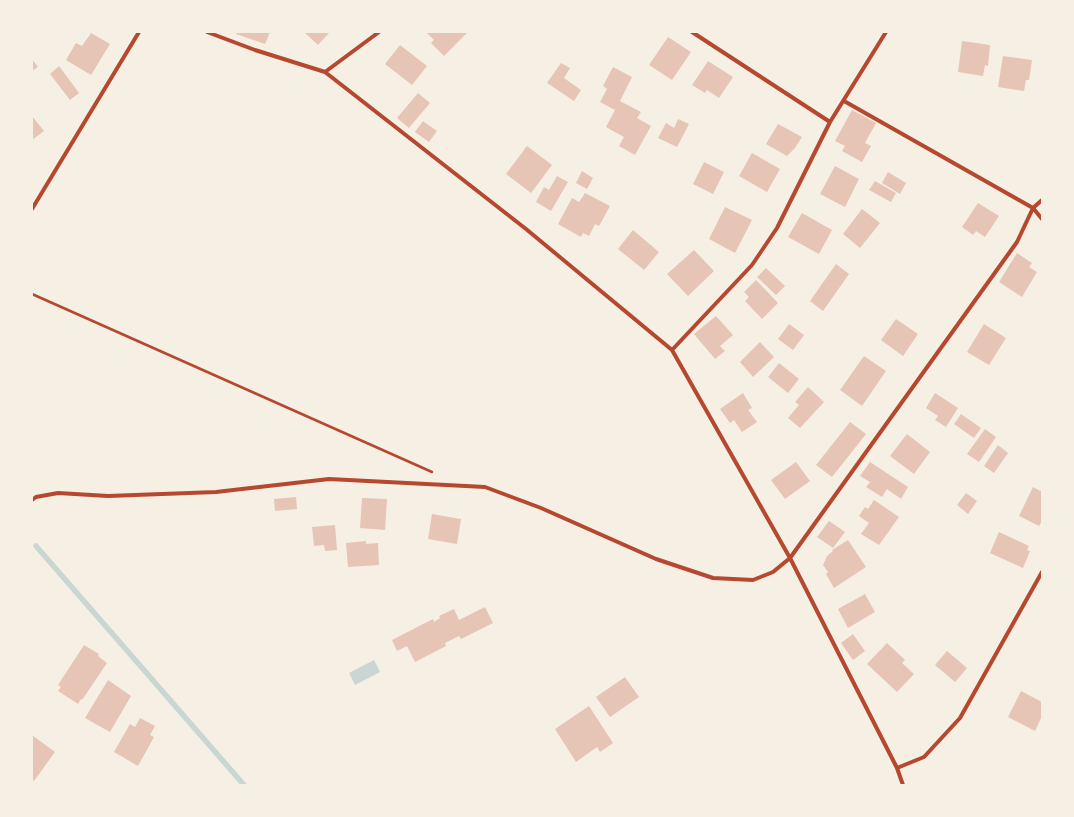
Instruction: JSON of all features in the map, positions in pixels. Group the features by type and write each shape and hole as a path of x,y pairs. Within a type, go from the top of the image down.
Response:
{"street":[{"path":"32,209 139,32"},
{"path":"207,32 255,50 325,72 526,229 672,350 790,558 897,768 903,785"},
{"path":"325,72 379,32"},
{"path":"692,32 830,122"},
{"path":"672,350 752,265 777,228 830,122 886,32"},
{"path":"844,100 1033,208 1042,219"},
{"path":"32,500 36,497 58,493 108,496 216,492 329,478 485,487 541,508 656,559 713,578 753,580 773,572 790,558 1017,242 1033,208 1042,200"},
{"path":"897,768 924,757 960,718 1042,572"}],"path":[{"path":"32,294 435,474"}],"shaded area":[{"path":"374,660 380,672 355,685 349,673"}],"building":[{"path":"237,32 270,32 265,44 236,34"},
{"path":"304,32 330,32 318,45"},
{"path":"426,32 468,32 444,56 431,43 434,40"},
{"path":"91,33 110,44 91,75 66,60 76,43 82,46"},
{"path":"668,37 691,52 672,80 649,65"},
{"path":"962,41 990,45 988,66 985,65 983,76 958,72"},
{"path":"400,45 427,66 412,85 385,64"},
{"path":"1003,56 1032,60 1029,80 1026,80 1024,91 998,87"},
{"path":"32,59 38,67 32,71"},
{"path":"708,61 733,77 719,98 707,90 705,93 692,85"},
{"path":"561,63 570,68 564,78 581,90 574,101 547,83"},
{"path":"59,66 79,93 70,100 50,74"},
{"path":"613,67 632,77 620,101 641,112 637,118 651,126 635,155 619,146 624,137 606,127 615,110 600,102 607,89 603,86"},
{"path":"418,93 430,103 409,128 397,118"},
{"path":"852,110 876,123 865,143 871,146 862,162 842,151 845,146 835,141"},
{"path":"32,116 44,131 32,140"},
{"path":"678,119 689,124 677,147 658,138 666,123 674,128"},
{"path":"423,121 437,131 429,142 415,132"},
{"path":"778,124 802,137 795,148 787,156 766,144"},
{"path":"527,146 552,165 531,193 506,174"},
{"path":"752,153 780,169 767,192 739,176"},
{"path":"704,162 724,172 713,194 693,184"},
{"path":"835,166 859,179 845,207 820,194"},
{"path":"582,171 593,178 587,189 576,183"},
{"path":"888,172 906,183 900,194 882,183"},
{"path":"557,176 568,182 551,211 536,202 544,187 549,190"},
{"path":"875,181 896,193 891,202 869,190"},
{"path":"585,193 610,206 599,226 595,224 589,236 583,233 581,237 558,224 572,198 579,202"},
{"path":"978,203 999,216 985,237 976,231 973,235 962,227"},
{"path":"725,207 752,220 735,253 709,239"},
{"path":"862,209 880,223 860,248 843,234"},
{"path":"802,213 832,230 819,254 788,237"},
{"path":"633,230 659,252 644,270 618,249"},
{"path":"694,250 714,271 688,296 667,274"},
{"path":"1017,253 1032,263 1029,267 1037,272 1022,297 999,282"},
{"path":"836,264 849,274 823,311 810,301"},
{"path":"766,268 785,286 776,295 757,277"},
{"path":"756,280 778,303 762,319 745,301 749,297 744,292"},
{"path":"716,316 733,335 720,346 725,351 715,359 694,334"},
{"path":"896,319 918,334 903,356 881,340"},
{"path":"789,324 804,335 793,350 778,339"},
{"path":"984,324 1006,338 989,365 967,352"},
{"path":"760,342 774,357 753,377 740,362"},
{"path":"864,356 886,371 862,406 840,390"},
{"path":"779,363 799,379 788,393 768,377"},
{"path":"808,387 824,402 800,428 788,418 799,405 795,402"},
{"path":"743,393 752,408 748,410 757,422 742,432 734,420 730,423 720,409"},
{"path":"935,393 958,408 946,427 935,420 938,416 926,408"},
{"path":"961,414 981,428 974,438 954,424"},
{"path":"850,422 866,434 832,477 816,465"},
{"path":"985,429 996,437 979,462 967,454"},
{"path":"907,434 930,452 914,474 890,456"},
{"path":"998,445 1008,453 994,473 984,466"},
{"path":"796,462 810,481 785,499 771,480"},
{"path":"870,462 908,487 901,499 887,489 882,497 866,487 870,482 860,476"},
{"path":"1033,487 1042,492 1042,521 1039,526 1019,516"},
{"path":"966,493 977,501 968,514 957,505"},
{"path":"296,497 297,509 275,511 274,499"},
{"path":"362,498 387,499 385,530 360,528"},
{"path":"874,500 899,517 879,545 861,534 869,523 859,516 865,507 868,509"},
{"path":"432,514 461,519 457,544 428,539"},
{"path":"829,521 845,532 833,548 817,537"},
{"path":"335,525 337,550 325,551 324,545 314,546 312,527"},
{"path":"999,532 1029,546 1027,550 1030,551 1023,568 990,553"},
{"path":"848,540 866,567 834,588 826,574 828,572 823,565 827,556 833,551 832,550"},
{"path":"366,541 366,544 378,543 379,565 348,567 346,543"},
{"path":"865,594 875,612 848,628 838,609"},
{"path":"485,607 493,623 461,639 459,636 445,643 446,646 415,662 407,646 397,651 392,640 433,619 434,622 440,618 439,616 454,609 459,620"},
{"path":"853,634 865,651 853,660 841,643"},
{"path":"887,643 905,660 902,663 914,674 897,692 867,664"},
{"path":"84,645 99,654 98,656 107,663 78,704 58,691 61,687 58,685"},
{"path":"947,651 967,668 955,682 935,665"},
{"path":"625,677 639,697 610,717 596,697"},
{"path":"108,680 131,696 110,732 85,718"},
{"path":"1021,691 1042,702 1042,716 1035,731 1008,717"},
{"path":"589,706 613,743 600,752 597,747 576,762 555,729"},
{"path":"140,718 155,726 150,735 154,737 138,766 114,752 130,724 135,727"},
{"path":"32,735 55,752 34,781 32,779"}],"waterway":[{"path":"36,546 244,785"}]}
